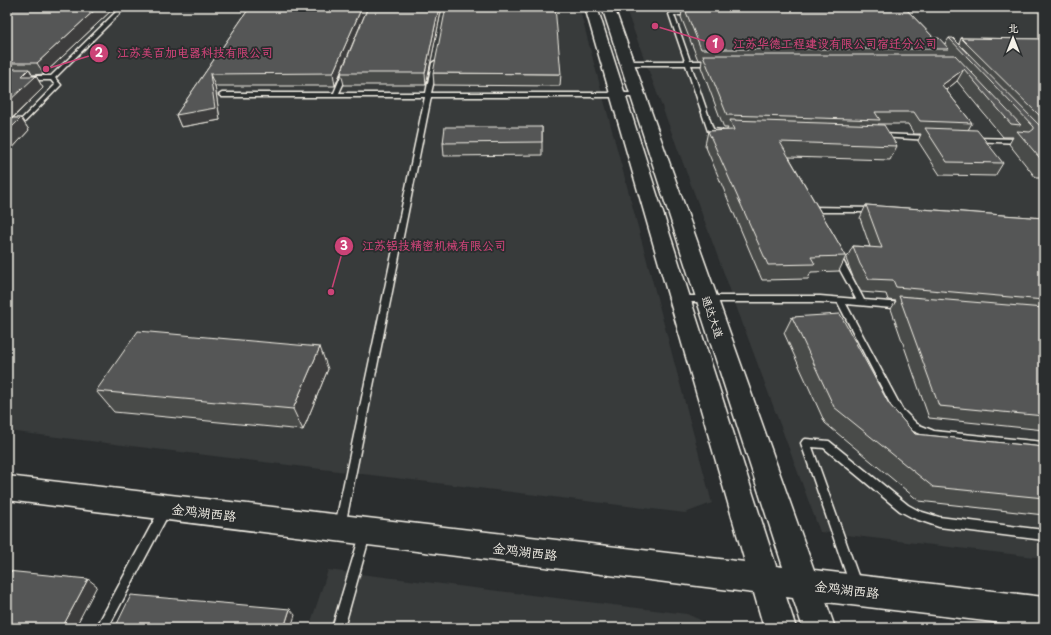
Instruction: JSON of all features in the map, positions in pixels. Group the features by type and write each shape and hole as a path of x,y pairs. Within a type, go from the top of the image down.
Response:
{"main road":[{"name":"通达大道","path":"591,7 628,95 707,299 819,628"},
{"name":"通达大道","path":"608,7 626,63 628,95 681,299 780,628"},
{"name":"金鸡湖西路","path":"7,488 1044,613"}],"lane":[{"path":"7,78 52,78 124,7"},
{"path":"702,14 671,14 711,131 727,131"},
{"path":"338,628 353,530 428,95 436,58"},
{"path":"626,63 718,63"},
{"path":"336,95 348,66"},
{"path":"7,137 58,85 52,78"},
{"path":"222,95 628,95"},
{"path":"878,136 934,138"},
{"path":"966,139 1022,141 1017,136"},
{"path":"814,215 810,209 881,211"},
{"path":"832,249 861,302"},
{"path":"681,299 820,299 909,306"},
{"path":"841,301 899,412 914,426 933,435 1044,446"},
{"path":"858,590 806,444 826,444 904,508 926,519 939,522 1044,535"},
{"path":"102,628 166,508"}],"shaded area":[{"path":"7,7 579,7 712,503 685,513 7,431"},
{"path":"625,7 1044,7 1044,558 820,532"},
{"path":"328,570 687,614 718,628 309,628"}],"building":[{"path":"7,7 98,7 37,63 7,63"},
{"path":"250,7 362,7 333,73 210,74 215,108 176,115"},
{"path":"368,7 439,7 425,73 341,73"},
{"path":"446,7 555,7 561,74 433,73"},
{"path":"684,7 904,7 934,38 939,38 949,49 701,49"},
{"path":"949,38 953,38 1044,130 1044,163 1017,131 1030,132 1034,129 1034,127"},
{"path":"961,38 1044,39 1044,120"},
{"path":"703,55 955,55 1021,125 1011,124 964,69 942,85 972,123 920,121 914,112 875,112 880,120 727,115"},
{"path":"7,69 29,69 22,76 36,76 7,103"},
{"path":"11,118 21,118 7,132 7,121"},
{"path":"730,120 884,125 897,146 780,142 846,256 811,257 815,264 768,265 708,131 734,130"},
{"path":"445,127 542,127 542,142 443,143"},
{"path":"925,128 977,130 1003,163 947,162"},
{"path":"866,205 1044,218 1044,300 896,287 893,280 869,279 860,264 853,246 882,248"},
{"path":"899,296 1044,308 1044,416 939,406"},
{"path":"840,314 889,404 915,434 1044,447 1044,498 933,487 834,407 792,317"},
{"path":"138,331 320,347 293,409 96,391"},
{"path":"7,571 88,579 62,628 7,628"},
{"path":"131,595 290,609 284,628 115,628"},
{"path":"357,624 392,628 356,628"}],"place":[{"name":"江苏华德工程建设有限公司宿迁分公司","path":"655,26"},
{"name":"江苏美百加电器科技有限公司","path":"46,69"},
{"name":"江苏铝技精密机械有限公司","path":"331,292"}]}
